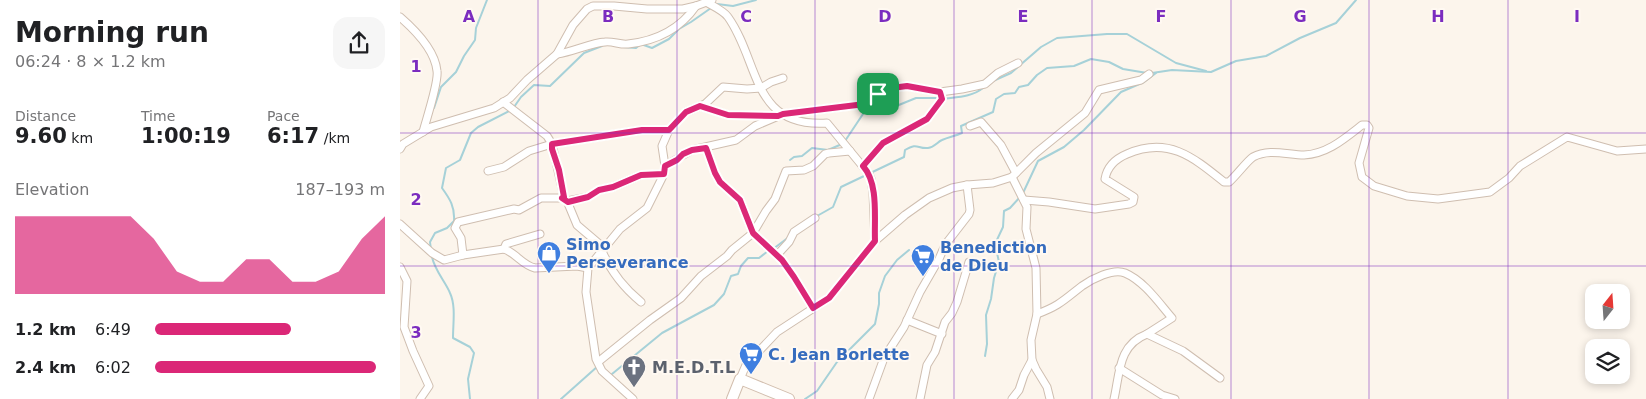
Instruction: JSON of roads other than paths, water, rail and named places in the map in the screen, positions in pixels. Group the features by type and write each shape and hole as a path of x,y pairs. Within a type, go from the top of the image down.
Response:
{"street":[{"path":"400,149 403,144 423,132 448,121 494,108 510,98 527,80 557,54 573,25 592,0"},
{"path":"587,8 593,6 647,9 683,8 709,1 728,15 761,88 780,116 811,124 827,124 863,166 871,179 874,193 875,241"},
{"path":"557,54 606,42 628,44 663,36 689,16 696,6"},
{"path":"400,17 412,27 432,54 438,72 423,132"},
{"path":"700,106 728,115 780,116 865,104 878,94 892,88 907,86 940,92 962,89 984,84 998,73 1018,63"},
{"path":"732,399 746,365 777,332 829,298 875,241 905,215 929,198 952,188 993,183 1014,175 1036,153 1084,113 1099,90 1141,80 1149,74"},
{"path":"633,399 602,371 598,362 586,292 588,268 626,223 646,208 664,174 665,166 662,146 669,130 686,112 711,100 723,87 747,90 761,88 783,78"},
{"path":"863,166 883,143 927,119 942,99 940,92"},
{"path":"503,102 547,136 552,144 564,189 565,200 577,225 603,250 607,264 641,302"},
{"path":"665,166 692,150 736,140 754,126 780,116"},
{"path":"970,126 981,122 989,134 1001,145 1027,207 1026,229 1036,268 1037,314 1030,340 1032,360 1048,387 1050,399"},
{"path":"1024,200 1095,209 1129,204 1133,202 1134,197 1105,179 1107,171 1124,155 1148,147 1167,148 1196,160 1224,182 1229,182 1252,158 1260,154 1272,152 1304,155 1332,148 1362,125 1366,125 1369,128 1359,163 1362,177 1374,186 1407,196 1438,199 1490,192 1520,166 1567,137 1617,151 1646,149"},
{"path":"488,172 504,167 529,151 552,144 642,130 669,130"},
{"path":"706,148 720,182 740,200 753,233 777,255 794,277 813,308"},
{"path":"598,362 650,320 682,298 701,276 728,256 732,250 753,233 775,199 786,171 804,170 813,166 825,154 846,153 850,151"},
{"path":"463,254 461,238 455,228 458,222 514,209 519,210 541,198 565,200 588,197 599,190 619,185 641,175 664,174"},
{"path":"869,399 884,358 907,320 945,245 969,214 966,185"},
{"path":"777,255 789,242 794,232 815,218"},
{"path":"400,224 432,253 444,260 463,254 504,249 528,266 535,268 570,266 588,268"},
{"path":"504,249 506,244 540,234"},
{"path":"920,399 927,365 935,352 945,322 957,302 969,262"},
{"path":"400,267 407,281 404,327 429,386 420,399"},
{"path":"1037,314 1062,303 1084,285 1105,274 1124,272 1138,281 1172,318 1130,343 1119,368 1115,399"},
{"path":"907,320 942,334"},
{"path":"1147,334 1183,351 1220,378"},
{"path":"1012,399 1032,360"},
{"path":"1119,368 1162,394 1175,399"},
{"path":"740,379 789,399"}],"waterway":[{"path":"434,108 441,87 456,72 475,40 476,28 487,0"},
{"path":"717,4 733,6 756,0"},
{"path":"1152,73 1172,70 1211,72 1236,61 1266,56 1300,38 1336,23 1356,0"},
{"path":"623,47 636,48 641,44 652,48 669,39 679,29 711,8"},
{"path":"993,81 1011,73 1041,47 1057,38 1107,34 1127,34 1176,63 1206,71"},
{"path":"514,107 521,97 534,85 550,86 584,53 602,46"},
{"path":"817,216 833,207 841,187 904,157 905,150 909,148 915,146 924,148 934,146 942,140 962,133 961,126 993,112 996,99 1004,94 1015,93 1019,87 1028,85 1047,68 1074,66 1091,59 1109,62 1123,69 1147,73"},
{"path":"1023,193 1038,161 1064,147 1084,130 1121,92 1144,82 1156,73"},
{"path":"943,99 969,95 983,88"},
{"path":"845,141 869,105 876,109 882,104 889,109 916,98 938,98"},
{"path":"431,250 430,242 435,233 447,228 454,221 454,211 442,188 446,168 460,160 471,133 478,127 511,110"},
{"path":"790,160 794,157 802,156 812,148 828,150 842,144"},
{"path":"985,356 987,344 986,315 999,262 995,244 1003,227 1004,211 1010,208 1020,197"},
{"path":"773,249 789,237"},
{"path":"805,399 817,391 837,362 875,324 879,293 885,276 897,260 909,250"},
{"path":"612,374 662,333 714,305 724,294 731,276 738,274 741,266 748,258 759,258 768,251"},
{"path":"432,257 435,267 452,298 454,309 453,338 470,347 474,353 468,379 470,399"},
{"path":"561,399 598,366"}],"place":[{"name":"Simo Perseverance","path":"549,274"},
{"name":"Benediction de Dieu","path":"923,277"},
{"name":"C. Jean Borlette","path":"751,375"},
{"name":"M.E.D.T.L","path":"634,388"}]}
